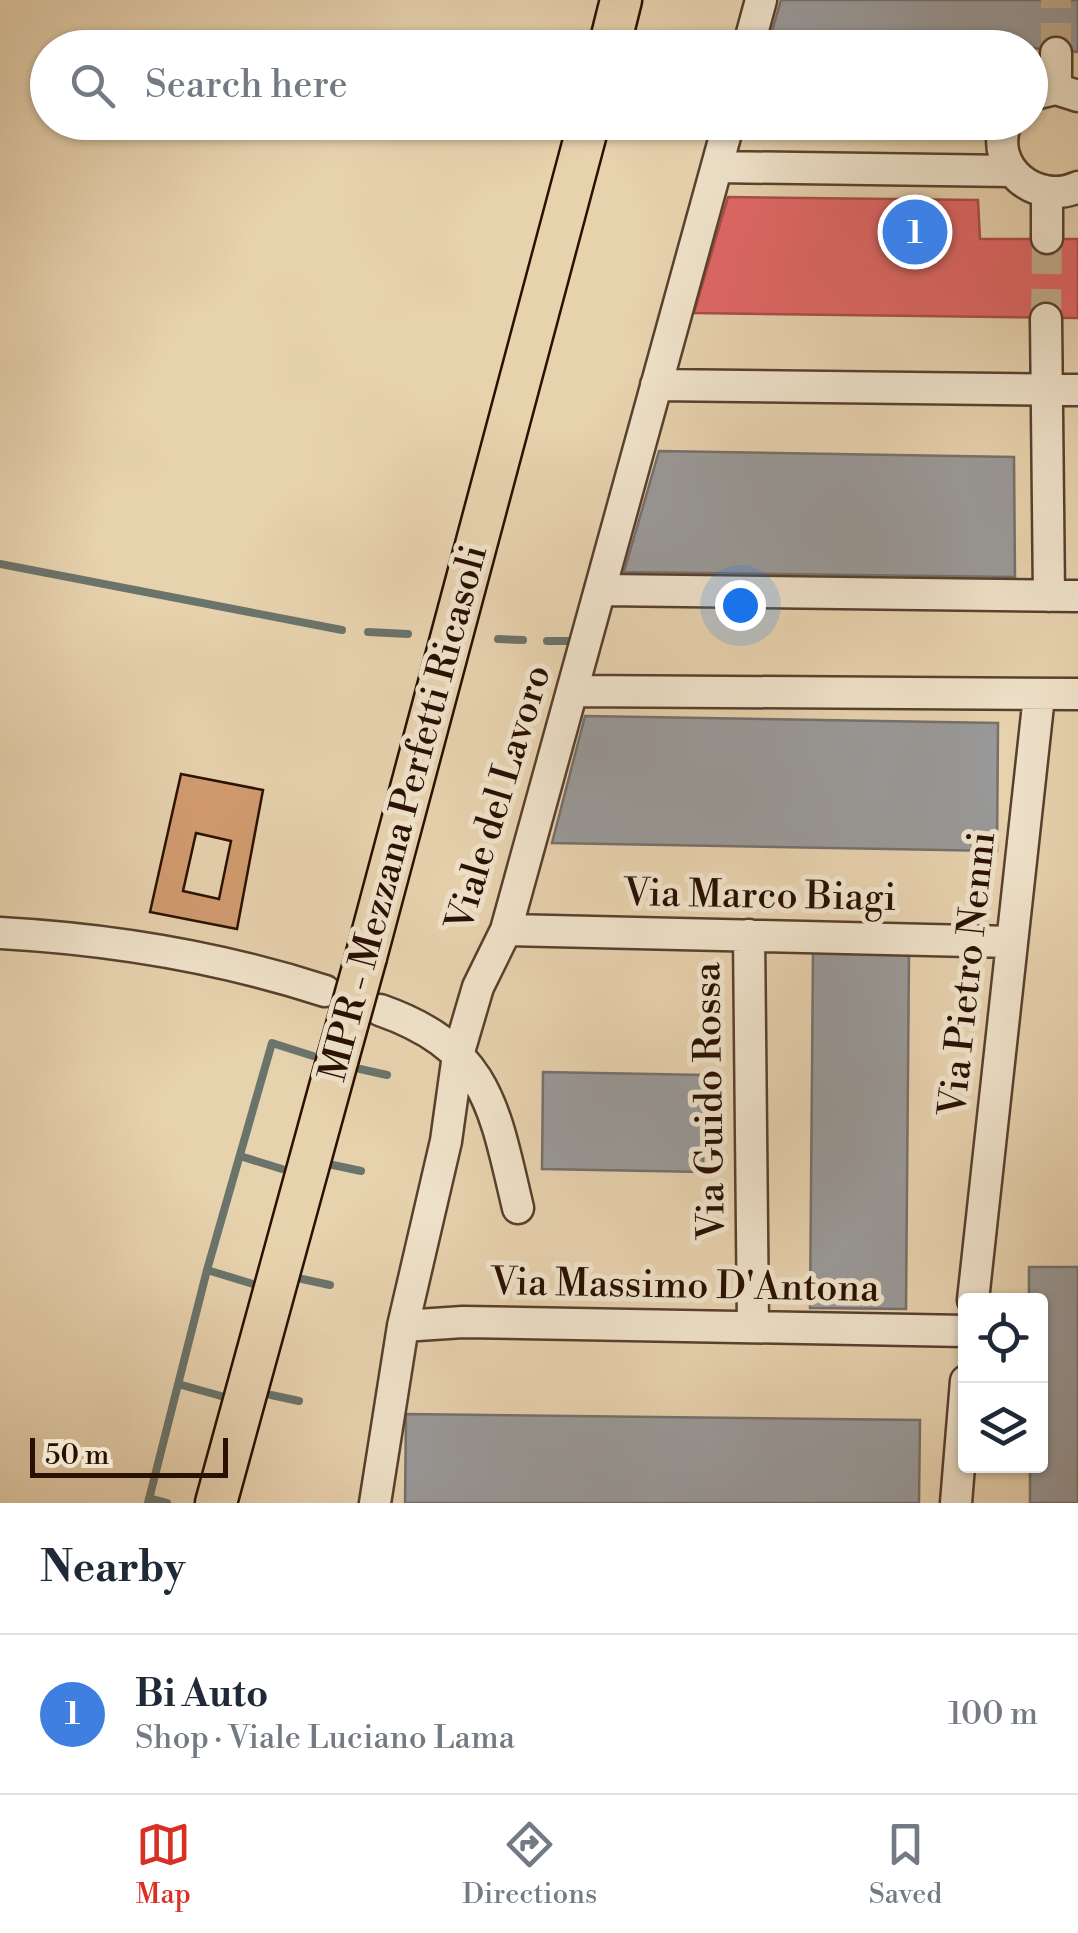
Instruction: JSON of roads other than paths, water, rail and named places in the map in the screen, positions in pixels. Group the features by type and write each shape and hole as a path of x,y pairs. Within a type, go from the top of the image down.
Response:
{"main road":[{"path":"613,30 621,0"},
{"name":"MPR - Mezzana Perfetti Ricasoli","path":"216,1503 584,140"}],"street":[{"path":"753,30 761,0"},
{"path":"1055,94 1056,53"},
{"name":"Viale del Lavoro","path":"375,1503 404,1326 446,1141 458,1054 478,987 506,930 603,590 724,140"},
{"path":"1002,140 1011,171 1025,185 1047,193 1078,187"},
{"path":"717,167 1011,171"},
{"path":"1046,238 1047,193"},
{"path":"603,590 1064,596 1045,390 1046,319"},
{"path":"656,385 1078,390"},
{"path":"574,691 1078,694"},
{"name":"Via Pietro Nenni","path":"974,1293 1038,696"},
{"name":"Via Marco Biagi","path":"506,930 1012,942"},
{"path":"0,933 74,937 257,969 325,991"},
{"name":"Via Guido Rossa","path":"749,935 753,1326"},
{"path":"380,1010 424,1027 458,1054 486,1092 518,1208"},
{"name":"Via Massimo D'Antona","path":"404,1326 463,1322 958,1331"},
{"path":"956,1503 966,1383"}],"waterway":[{"path":"0,564 342,630"},
{"path":"368,632 408,634"},
{"path":"498,639 523,640"},
{"path":"547,641 571,641"},
{"path":"148,1503 207,1270 272,1043 313,1056"},
{"path":"360,1069 387,1075"},
{"path":"240,1156 282,1169"},
{"path":"333,1165 361,1171"},
{"path":"207,1270 253,1284"},
{"path":"302,1279 330,1285"},
{"path":"178,1384 221,1396"},
{"path":"271,1395 299,1401"},
{"path":"149,1498 167,1503"}],"tunnel":[{"path":"1056,0 1056,53"},
{"path":"1046,319 1047,238"}],"place":[{"name":"Bi Auto","path":"915,232"}]}
